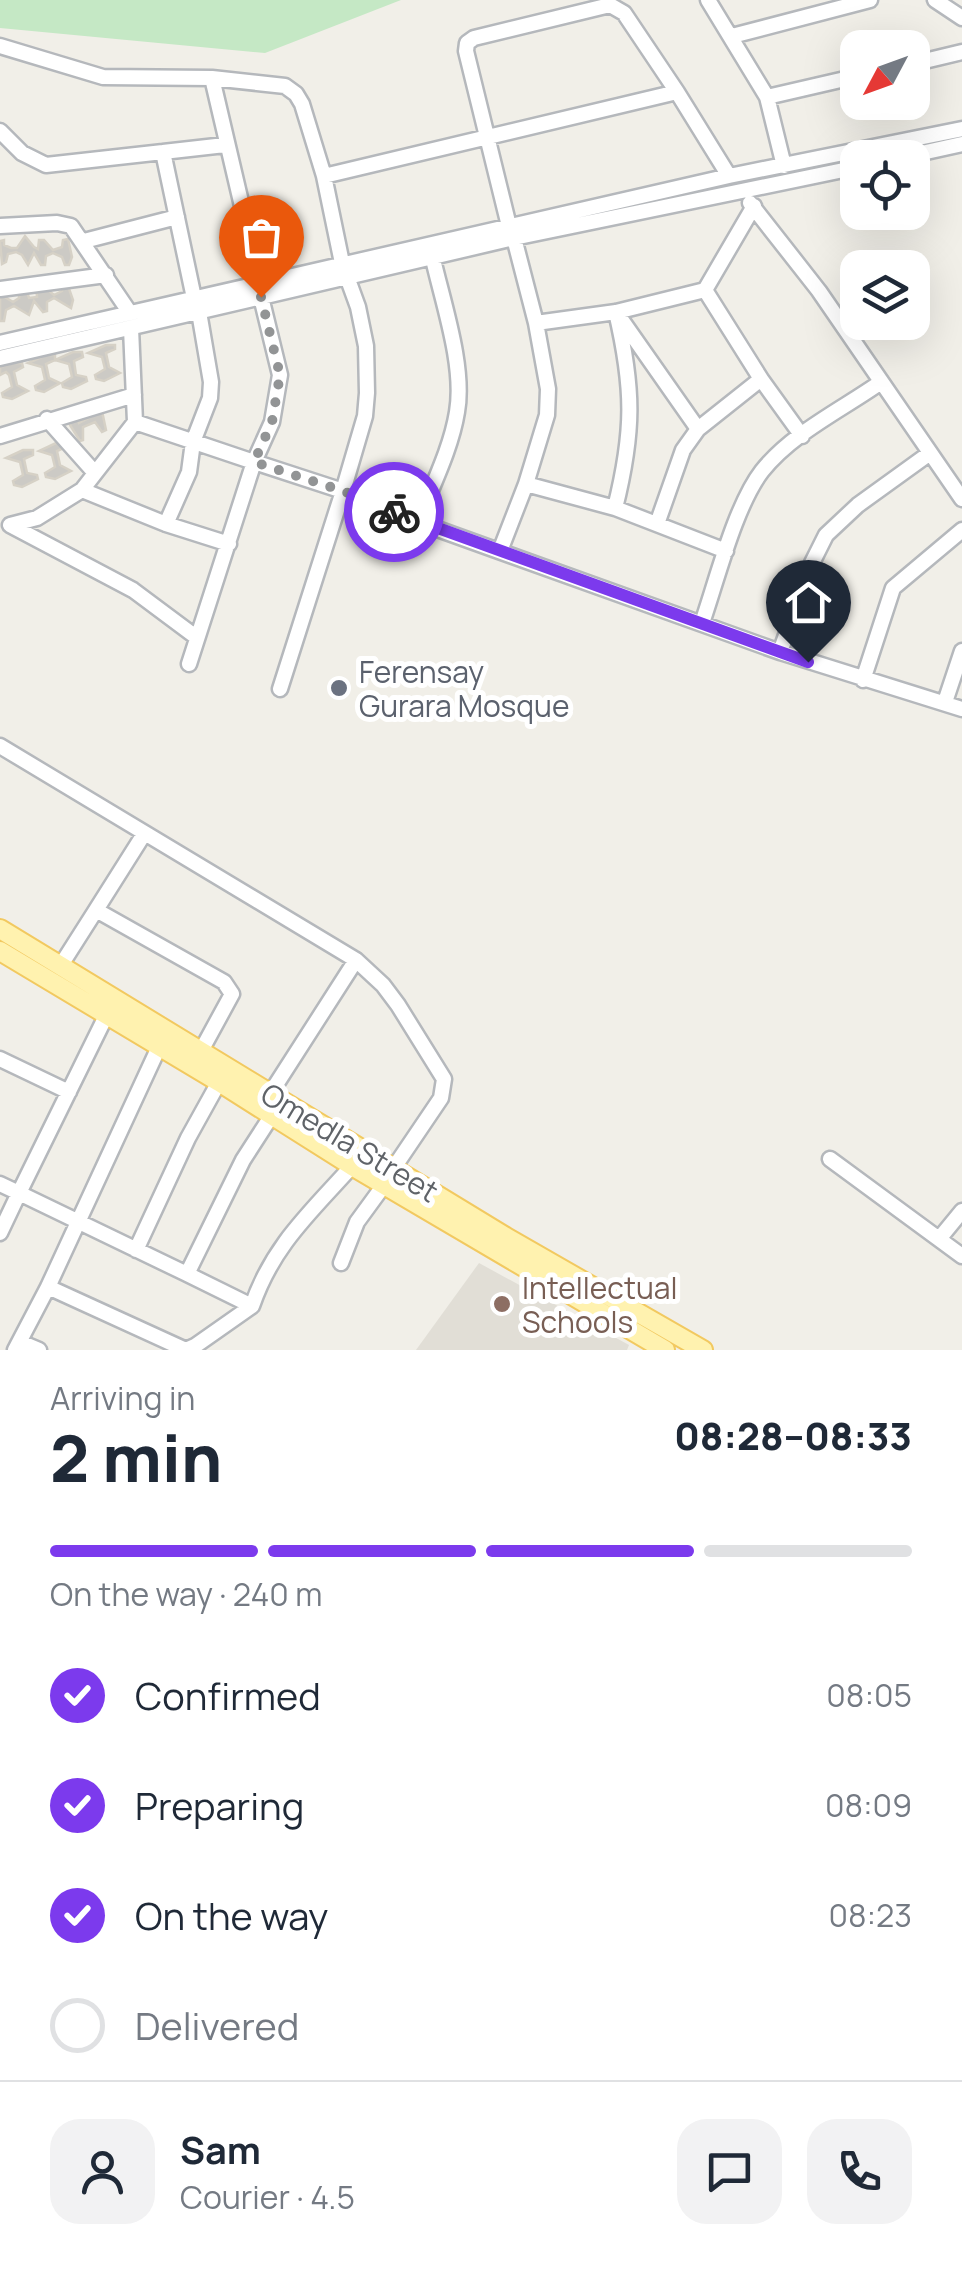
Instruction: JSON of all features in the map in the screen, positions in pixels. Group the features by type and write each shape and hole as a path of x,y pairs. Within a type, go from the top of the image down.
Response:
{"main road":[{"name":"Omedla Street","path":"0,928 270,1094 388,1176 626,1317 703,1350"},
{"name":"Omedla Street","path":"0,951 352,1166 388,1176"},
{"name":"Omedla Street","path":"626,1317 665,1350"}],"street":[{"path":"708,0 767,98 784,166"},
{"path":"732,36 870,0"},
{"path":"935,0 962,18"},
{"path":"500,551 548,415 548,389 536,323 467,43 474,38 610,5 624,13 729,176"},
{"path":"0,46 103,78 212,78 284,86 302,104 366,346 368,392 343,491 280,689"},
{"path":"930,60 962,52"},
{"path":"188,664 254,462 272,422 280,375 212,78"},
{"path":"767,98 840,80"},
{"path":"324,176 677,92"},
{"path":"260,290 348,278 433,259 512,232 729,176 962,129"},
{"path":"0,131 22,153 46,165 225,145"},
{"path":"930,151 962,144"},
{"path":"163,152 211,382 210,398 193,442 189,472 166,524"},
{"path":"0,358 260,290 342,263 740,192 840,170"},
{"path":"755,171 761,187"},
{"path":"740,192 882,382 962,499"},
{"path":"536,323 616,312 704,290 754,206"},
{"path":"84,241 177,216"},
{"path":"0,226 64,223 84,241 130,321 135,422 82,490 37,518 5,527"},
{"path":"418,522 450,438 460,386 433,259"},
{"path":"0,289 106,275"},
{"path":"704,290 802,436"},
{"path":"616,312 698,429"},
{"path":"615,508 631,426 629,370 616,312"},
{"path":"0,342 130,321"},
{"path":"656,524 683,450 698,429 762,379"},
{"path":"702,623 726,551 762,472 802,436 882,382"},
{"path":"0,436 134,395"},
{"path":"47,419 95,472"},
{"path":"135,422 343,491 418,522 780,652 962,709"},
{"path":"780,652 812,562 826,535 858,505 930,453"},
{"path":"526,484 615,508 726,551"},
{"path":"82,490 229,544"},
{"path":"5,527 133,590 196,637"},
{"path":"862,680 893,588 962,530"},
{"path":"946,702 962,651"},
{"path":"0,746 356,960 398,1005 444,1079 441,1098 357,1222 341,1263"},
{"path":"60,965 144,834"},
{"path":"96,910 230,988 232,994 200,1051"},
{"path":"270,1094 356,960"},
{"path":"0,1233 106,1016"},
{"path":"39,1350 18,1346 159,1047"},
{"path":"0,1060 69,1092"},
{"path":"136,1250 219,1082"},
{"path":"186,1274 243,1160 272,1115"},
{"path":"830,1158 962,1256"},
{"path":"48,1287 186,1350 252,1306 269,1265 287,1236 352,1166"},
{"path":"0,1184 252,1306"},
{"path":"940,1239 962,1211"}],"shaded area":[{"name":"Intellectual Schools","path":"479,1263 629,1345 627,1350 416,1350"}],"green space":[{"path":"0,0 401,0 265,53 0,28"}],"building":[{"path":"25,236 38,249 39,240 53,250 68,239 72,257 69,265 53,253 41,265 34,253 28,265 16,252 8,254 2,264 0,241 17,248"},
{"path":"67,283 73,300 71,308 54,298 47,302 47,311 43,312 34,301 29,315 14,306 6,310 4,321 0,321 0,294 13,302 19,298 19,290 26,289 29,298 37,297 36,287 43,286 54,295"},
{"path":"115,345 106,353 109,367 120,373 104,381 95,375 105,369 102,357 88,353"},
{"path":"82,352 83,357 74,361 76,375 86,377 87,381 71,389 62,383 72,377 69,364 55,360"},
{"path":"55,355 55,360 46,364 49,378 60,383 44,392 35,386 45,380 42,367 28,363"},
{"path":"22,363 23,367 14,372 17,385 28,391 12,399 3,397 2,393 12,387 6,372 0,375 0,367"},
{"path":"102,411 106,430 102,432 95,422 83,427 80,441 69,416 79,423"},
{"path":"65,443 66,447 57,451 60,465 71,471 55,479 45,473 55,467 52,455 39,451"},
{"path":"33,450 33,455 24,459 27,473 37,475 38,479 22,487 13,481 23,475 20,462 6,458"}],"way so far":[{"path":"261,297 280,375 272,422 254,462 394,512"}],"place":[{"name":"Ferensay Gurara Mosque","path":"339,688"},
{"name":"Intellectual Schools","path":"502,1304"}],"route":[{"path":"394,512 808,662"}]}
